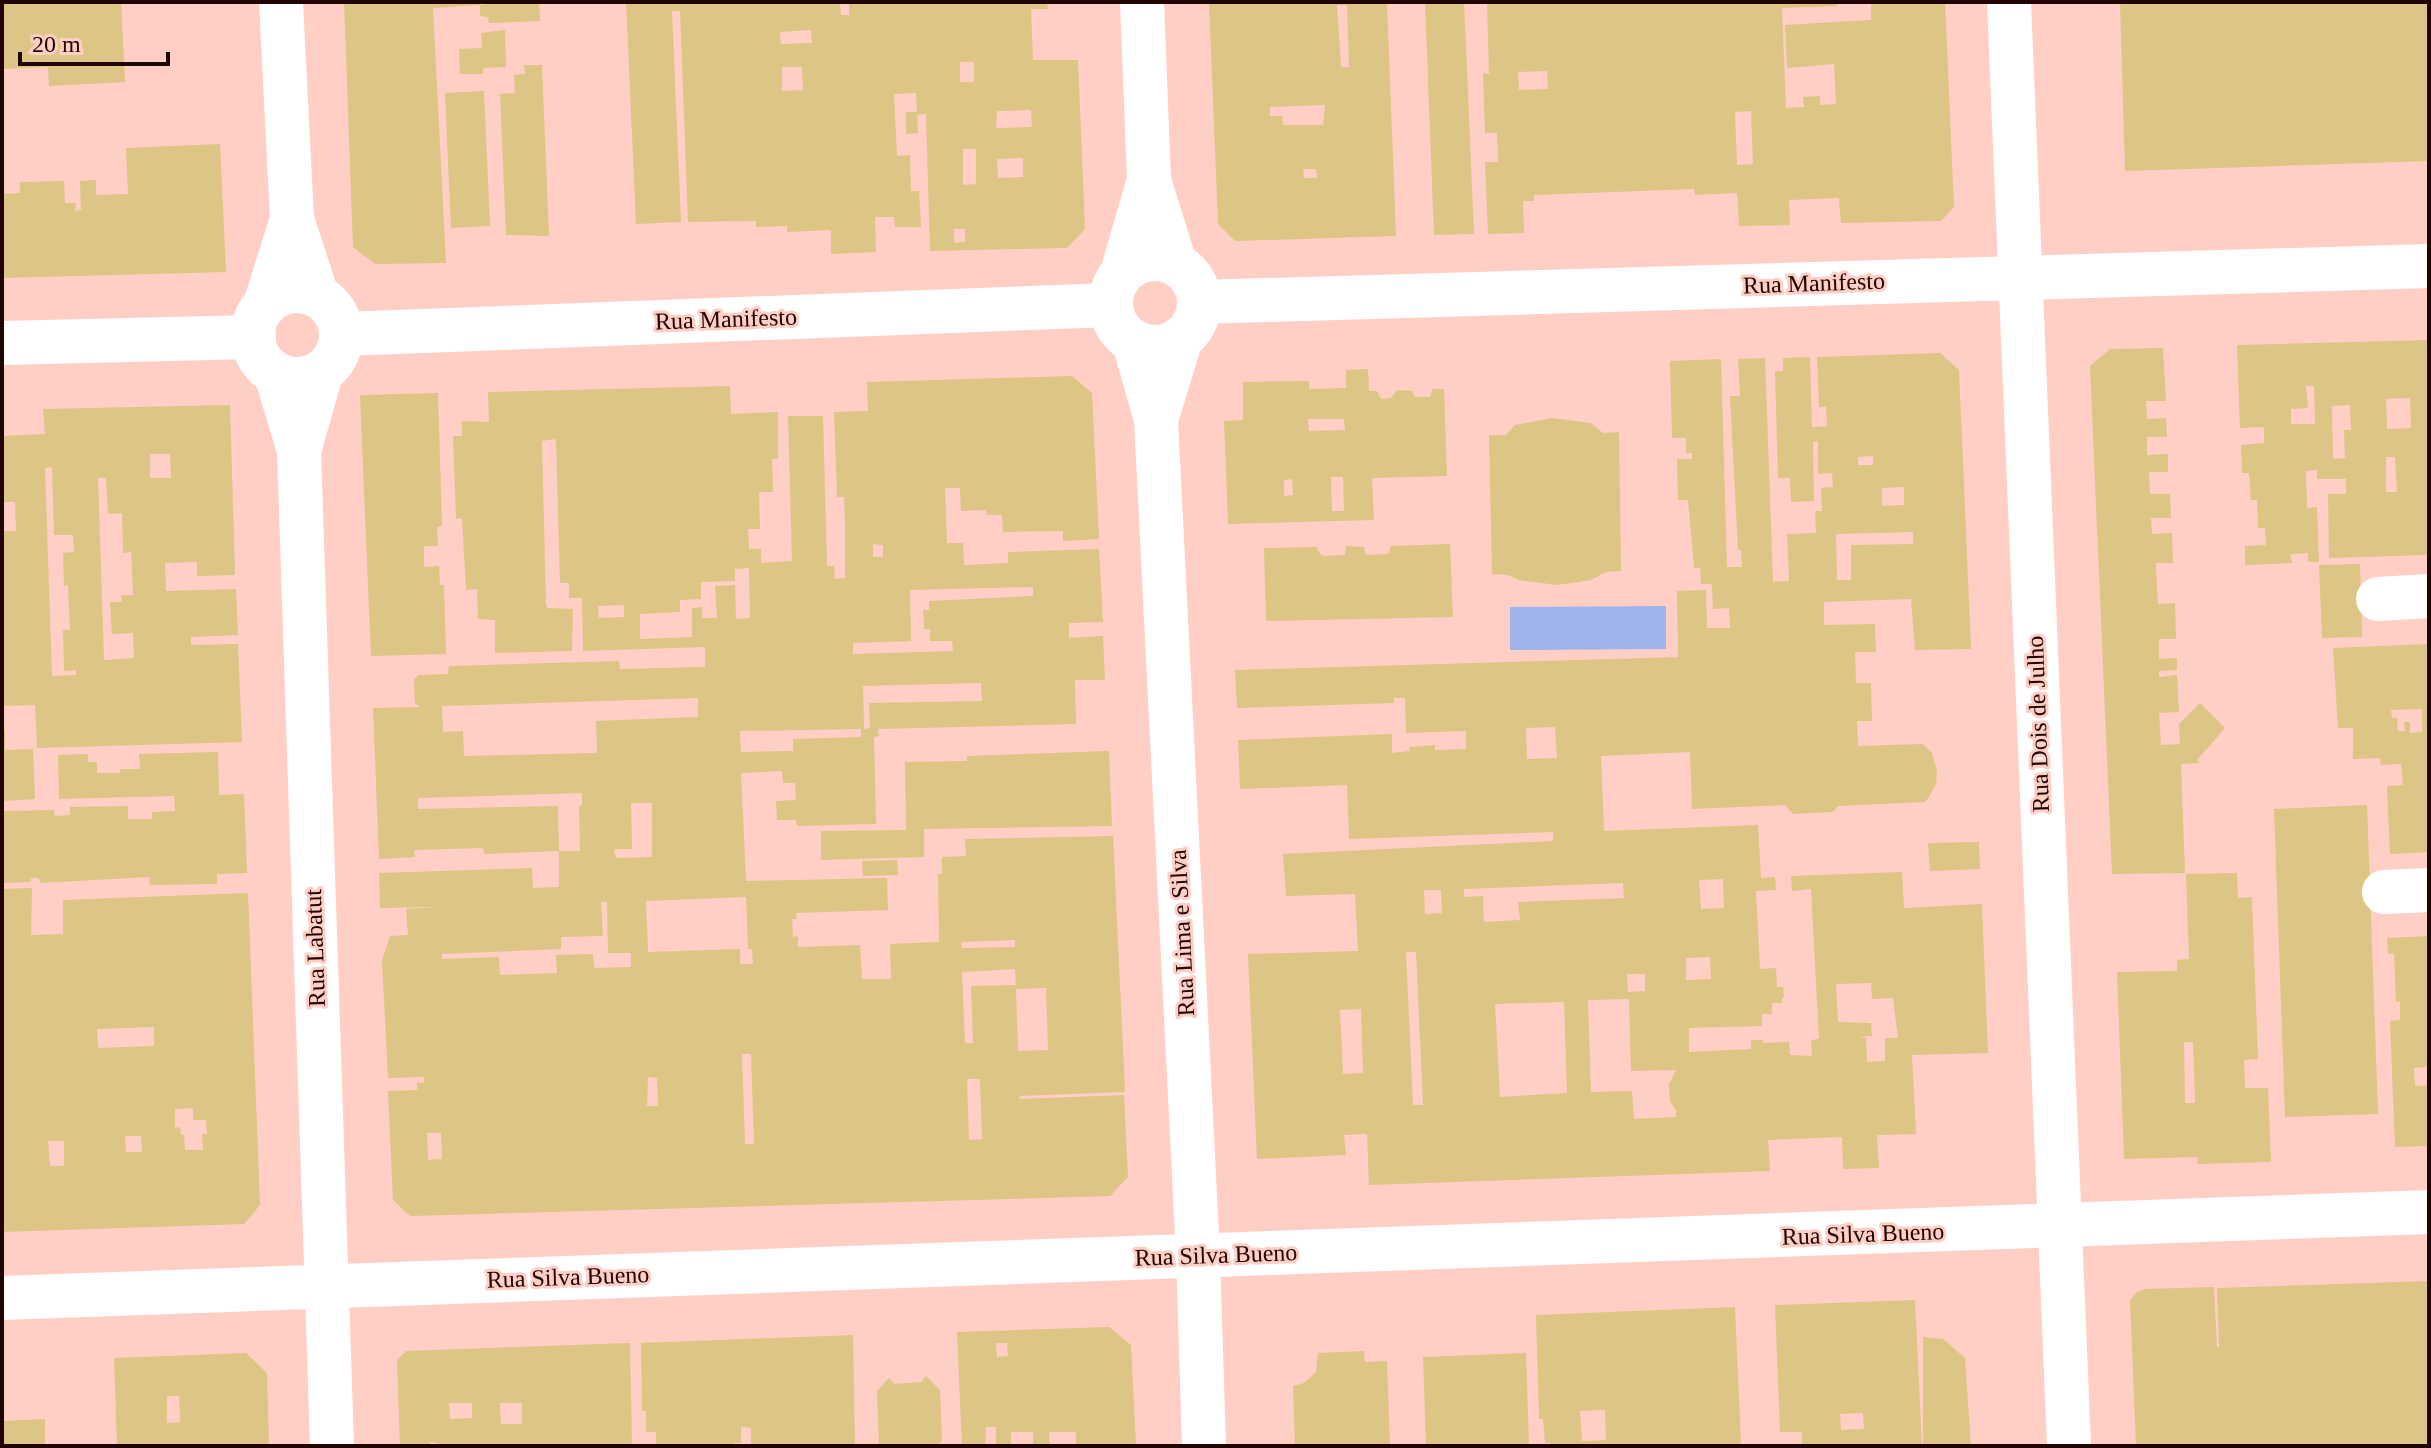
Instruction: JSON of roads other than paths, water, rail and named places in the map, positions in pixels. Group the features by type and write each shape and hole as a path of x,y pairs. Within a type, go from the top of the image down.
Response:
{"main road":[{"path":"281,2 292,219 317,296"},
{"path":"1142,2 1149,180 1175,264"},
{"name":"Rua Dois de Julho","path":"2009,2 2069,1446"},
{"path":"1117,289 1134,264 1162,259 1175,264 1192,280 1190,320 1158,346 1134,342 1114,320 1117,289 1149,180"},
{"path":"260,321 276,296 304,292 317,296 334,312 342,334 339,349 332,363 321,373 299,380 276,374 260,359 260,321 292,219"},
{"name":"Rua Manifesto","path":"1190,320 2020,278 2429,266"},
{"name":"Rua Manifesto","path":"342,334 1117,289"},
{"name":"Rua Lima e Silva","path":"1156,420 1190,320"},
{"path":"2,343 260,321"},
{"name":"Rua Lima e Silva","path":"1134,342 1156,420 1198,1255 1204,1446"},
{"name":"Rua Labatut","path":"299,451 321,373"},
{"name":"Rua Labatut","path":"276,374 299,451 332,1446"},
{"path":"2378,599 2429,596"},
{"path":"2384,892 2429,890"},
{"name":"Rua Silva Bueno","path":"2,1298 326,1284 811,1271 2429,1212"}],"water":[{"path":"1666,606 1666,649 1510,650 1510,607"}]}
